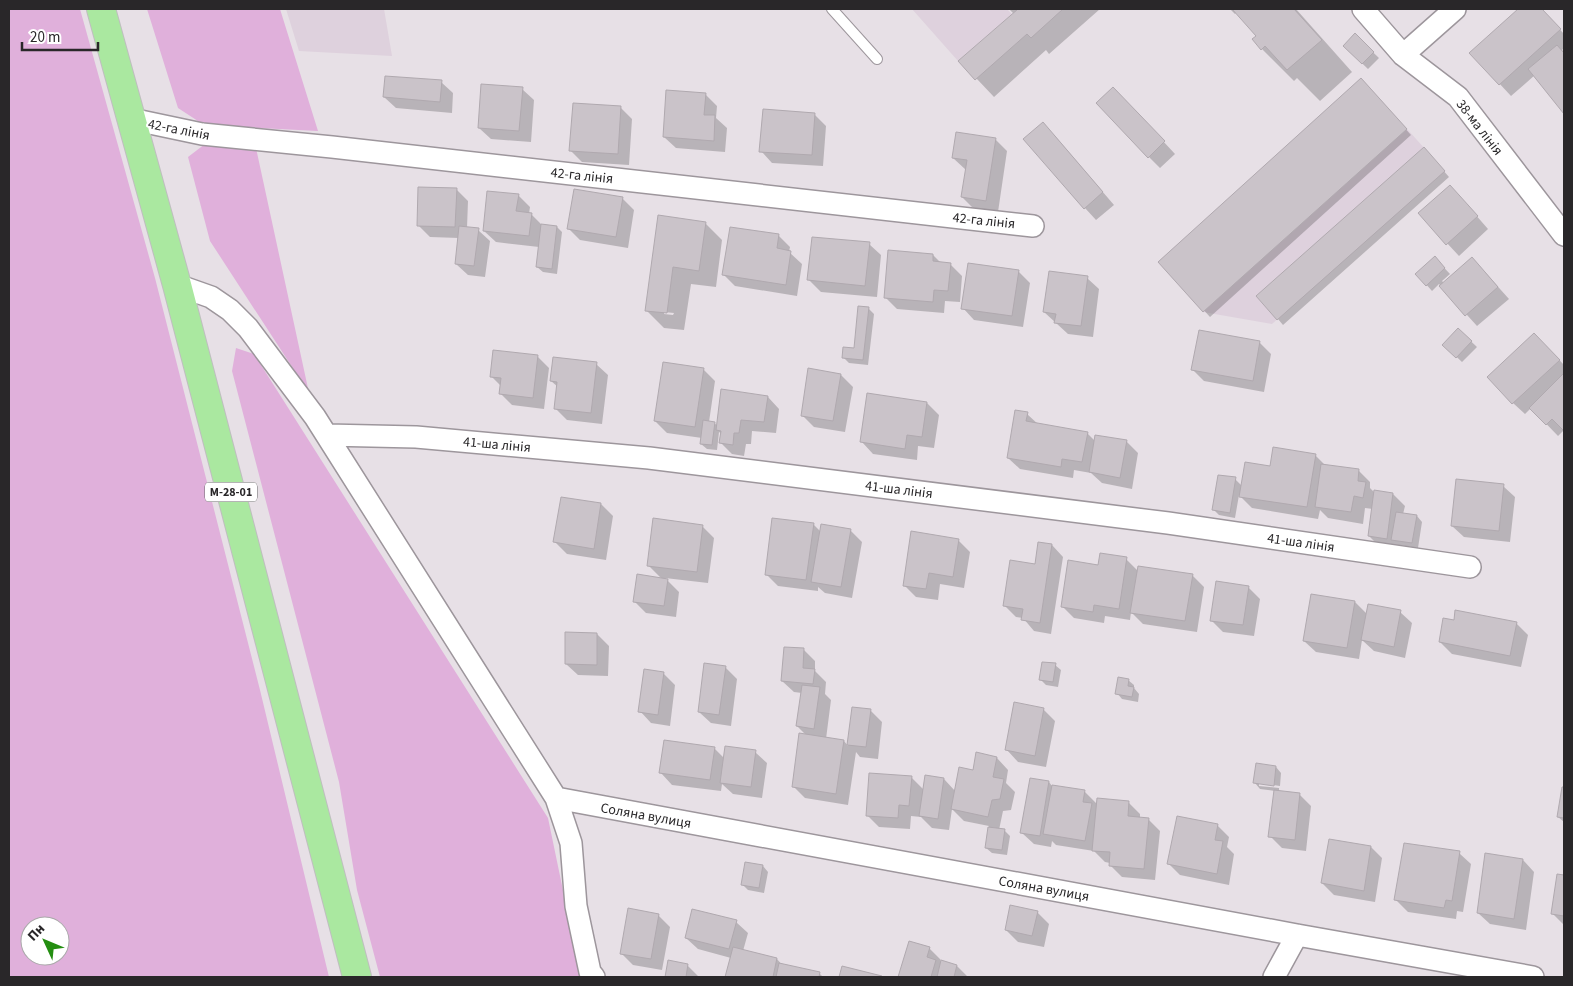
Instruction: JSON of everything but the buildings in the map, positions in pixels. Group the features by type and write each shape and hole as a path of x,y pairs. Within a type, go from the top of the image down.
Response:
{"highway":[{"name":"М-28-01","path":"101,9 177,285 357,977"}],"street":[{"name":"38-ма лінія","path":"1362,9 1403,55 1458,97 1564,235"},
{"path":"1403,55 1455,9"},
{"name":"42-га лінія","path":"131,119 202,134 1033,226"},
{"path":"177,285 211,297 230,310 248,328 309,410 327,435 556,798 570,843 576,906 590,972 594,977"},
{"name":"41-ша лінія","path":"327,435 416,437 649,458 1168,523 1470,567"},
{"name":"Соляна вулиця","path":"556,798 1532,977"},
{"path":"1274,977 1298,935"}],"lane":[{"path":"832,9 877,59"}],"shaded area":[{"path":"9,9 80,9 155,278 260,690 329,977 9,977"},
{"path":"147,9 280,9 318,131 204,125 178,108"},
{"path":"286,9 384,9 392,56 299,51"},
{"path":"912,9 1007,9 1012,14 958,61"},
{"path":"1361,78 1445,171 1272,324 1203,312 1158,262"},
{"path":"205,144 256,148 309,393 210,241 188,157"},
{"path":"236,348 254,354 548,818 581,977 380,977 357,890 339,782 232,371"}]}
